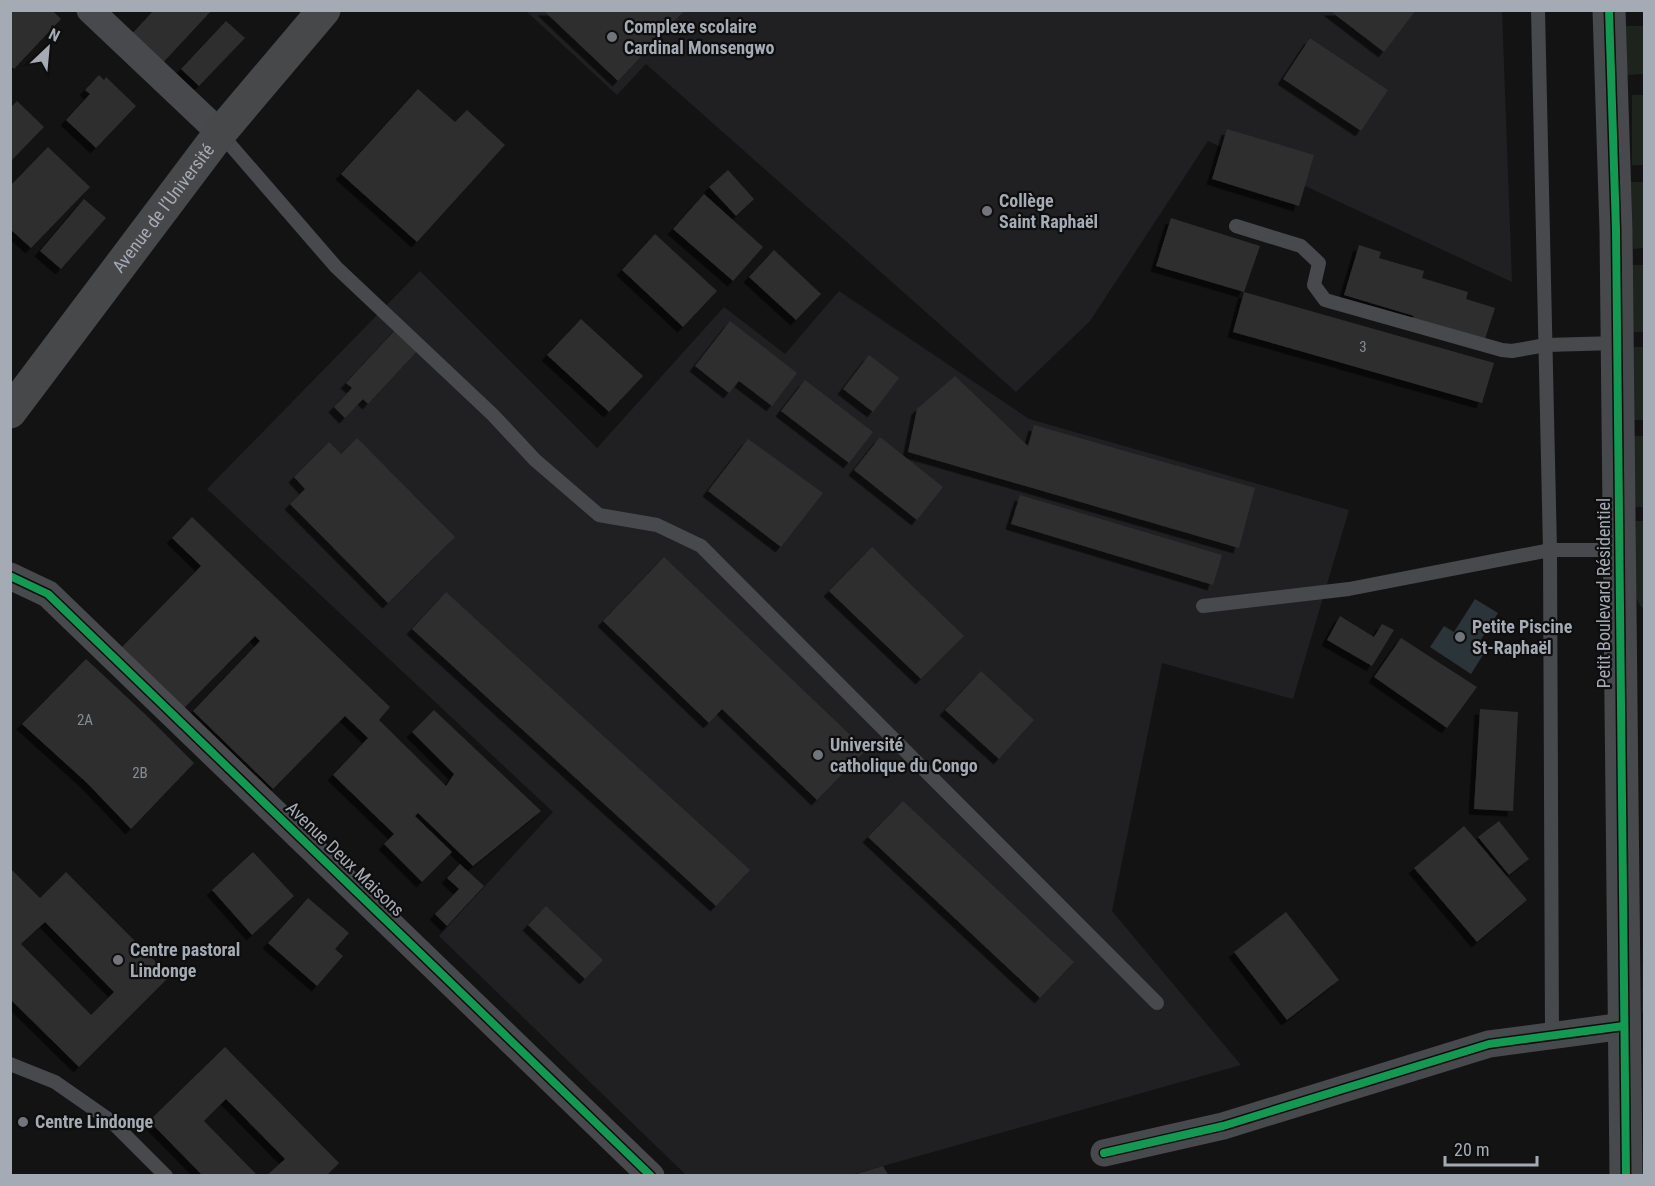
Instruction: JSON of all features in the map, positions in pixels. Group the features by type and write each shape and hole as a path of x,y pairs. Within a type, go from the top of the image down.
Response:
{"main road":[{"name":"Avenue de l’Université","path":"10,412 220,133 324,10"}],"street":[{"path":"90,10 220,133"},
{"name":"Petit Boulevard Résidentiel","path":"1609,10 1616,230 1619,550 1632,676 1624,1026 1626,1176"},
{"name":"Avenue Deux Maisons","path":"10,576 48,594 651,1176"},
{"path":"1104,1153 1223,1126 1489,1044 1624,1026"}],"lane":[{"path":"1538,10 1550,550 1552,1036"},
{"path":"220,133 336,267 493,416 535,460 598,514 657,525 701,546 1157,1003"},
{"path":"1236,226 1301,246 1320,263 1314,285 1325,300 1502,350 1512,351 1546,345 1617,342"},
{"path":"1203,606 1349,589 1550,550 1619,550"},
{"path":"10,1064 55,1082 111,1121 166,1176"}],"shaded area":[{"name":"Collège Saint Raphaël","path":"526,11 1502,11 1512,282 1208,141 1090,321 1016,392 646,64 617,95"},
{"path":"1626,26 1644,26 1644,74 1627,75"},
{"path":"1632,95 1644,95 1644,165 1632,165"},
{"path":"1631,182 1644,182 1644,248 1633,249"},
{"path":"1632,265 1644,265 1644,332 1632,332"},
{"name":"Université catholique du Congo","path":"420,271 597,448 724,307 785,354 839,291 1029,419 1349,510 1293,699 1162,663 1112,911 1241,1065 851,1175 686,1175 439,936 553,812 207,489"},
{"path":"1634,347 1644,347 1644,420 1634,420"},
{"path":"1634,436 1644,436 1644,507 1634,507"},
{"path":"1636,521 1644,521 1644,610 1635,595"},
{"name":"Petite Piscine St-Raphaël","path":"1475,599 1498,613 1480,641 1488,647 1471,674 1430,647 1444,626 1454,632"},
{"path":"1644,845 1644,1011 1642,1011"}],"building":[{"path":"10,10 52,10 61,19 14,69 10,66"},
{"path":"154,10 212,10 158,68 127,39"},
{"name":"Complexe scolaire Cardinal Monsengwo","path":"543,10 685,10 618,81"},
{"path":"1329,10 1416,10 1384,52"},
{"path":"226,21 245,38 199,86 181,69"},
{"path":"1310,38 1388,90 1361,131 1283,79"},
{"path":"99,75 104,80 106,77 136,106 96,148 66,120 90,94 85,90"},
{"path":"418,89 455,122 467,110 505,145 417,242 341,174"},
{"path":"17,101 44,127 10,162 10,108"},
{"path":"1227,129 1314,155 1299,206 1212,179"},
{"path":"48,147 90,187 31,248 10,229 10,186"},
{"path":"728,170 754,199 736,216 709,187"},
{"path":"704,194 763,247 733,281 673,229"},
{"path":"84,199 106,218 61,269 40,251"},
{"path":"1171,218 1260,246 1244,292 1156,266"},
{"path":"655,234 717,291 683,327 622,270"},
{"path":"1359,245 1381,252 1379,258 1424,271 1422,278 1468,292 1466,299 1495,308 1484,342 1410,320 1414,316 1344,295"},
{"path":"774,250 821,294 796,320 749,277"},
{"path":"1244,292 1494,363 1482,403 1233,332"},
{"path":"581,319 643,376 609,412 547,355"},
{"path":"730,321 797,373 772,406 739,381 729,393 695,366"},
{"path":"398,327 421,347 368,404 363,399 345,418 334,407 352,388 346,383"},
{"path":"869,355 899,378 873,412 843,389"},
{"path":"955,376 1028,446 1034,425 1255,488 1239,548 908,452 917,409"},
{"path":"805,380 873,432 849,463 781,411"},
{"path":"880,437 943,487 917,520 854,470"},
{"path":"357,438 455,537 388,603 290,504 305,489 294,477 329,442 341,454"},
{"path":"748,439 823,493 781,547 708,491"},
{"path":"1020,495 1222,555 1213,585 1011,524"},
{"path":"192,517 390,707 379,720 446,786 454,774 412,732 434,710 541,811 473,866 418,813 415,816 452,852 422,882 384,844 394,834 333,775 368,738 345,716 273,789 193,711 260,641 255,636 184,708 122,647 201,566 172,538"},
{"path":"872,547 964,636 921,679 829,591"},
{"path":"664,557 866,750 817,800 722,709 709,723 603,621"},
{"path":"446,592 750,870 716,906 412,629"},
{"path":"1340,616 1374,637 1382,624 1394,630 1372,666 1327,640"},
{"path":"1401,638 1477,687 1447,728 1374,677"},
{"path":"86,659 194,763 131,829 87,783 22,724"},
{"path":"981,671 1034,720 999,759 945,710"},
{"path":"1480,709 1518,712 1513,811 1474,809"},
{"path":"903,801 1074,962 1040,998 868,837"},
{"path":"1499,821 1529,859 1509,875 1478,837"},
{"path":"1464,826 1527,900 1477,942 1414,868"},
{"path":"253,852 294,896 252,935 212,890"},
{"path":"460,864 484,886 447,926 435,914 459,889 447,878"},
{"name":"Centre pastoral Lindonge","path":"10,868 40,898 66,872 170,976 79,1067 10,999","holes":["45,922 114,992 91,1015 21,944"]},
{"path":"308,898 349,933 335,949 343,956 317,986 268,943"},
{"path":"546,906 603,960 585,979 528,925"},
{"path":"1286,912 1339,980 1287,1020 1234,952"},
{"path":"225,1047 339,1163 326,1176 266,1176 285,1159 226,1099 204,1121 258,1176 203,1176 149,1121"},
{"path":"883,1166 889,1176 853,1176 853,1175"}],"cycle path":[{"path":"1609,10 1616,230 1626,1176"},
{"path":"10,576 48,594 651,1176"},
{"path":"1104,1153 1223,1126 1489,1044 1624,1026"}],"place":[{"name":"Complexe scolaire Cardinal Monsengwo","path":"612,37"},
{"name":"Collège Saint Raphaël","path":"987,211"},
{"name":"Petite Piscine St-Raphaël","path":"1460,637"},
{"name":"Université catholique du Congo","path":"818,755"},
{"name":"Centre pastoral Lindonge","path":"118,960"},
{"name":"Centre Lindonge","path":"23,1122"}]}
